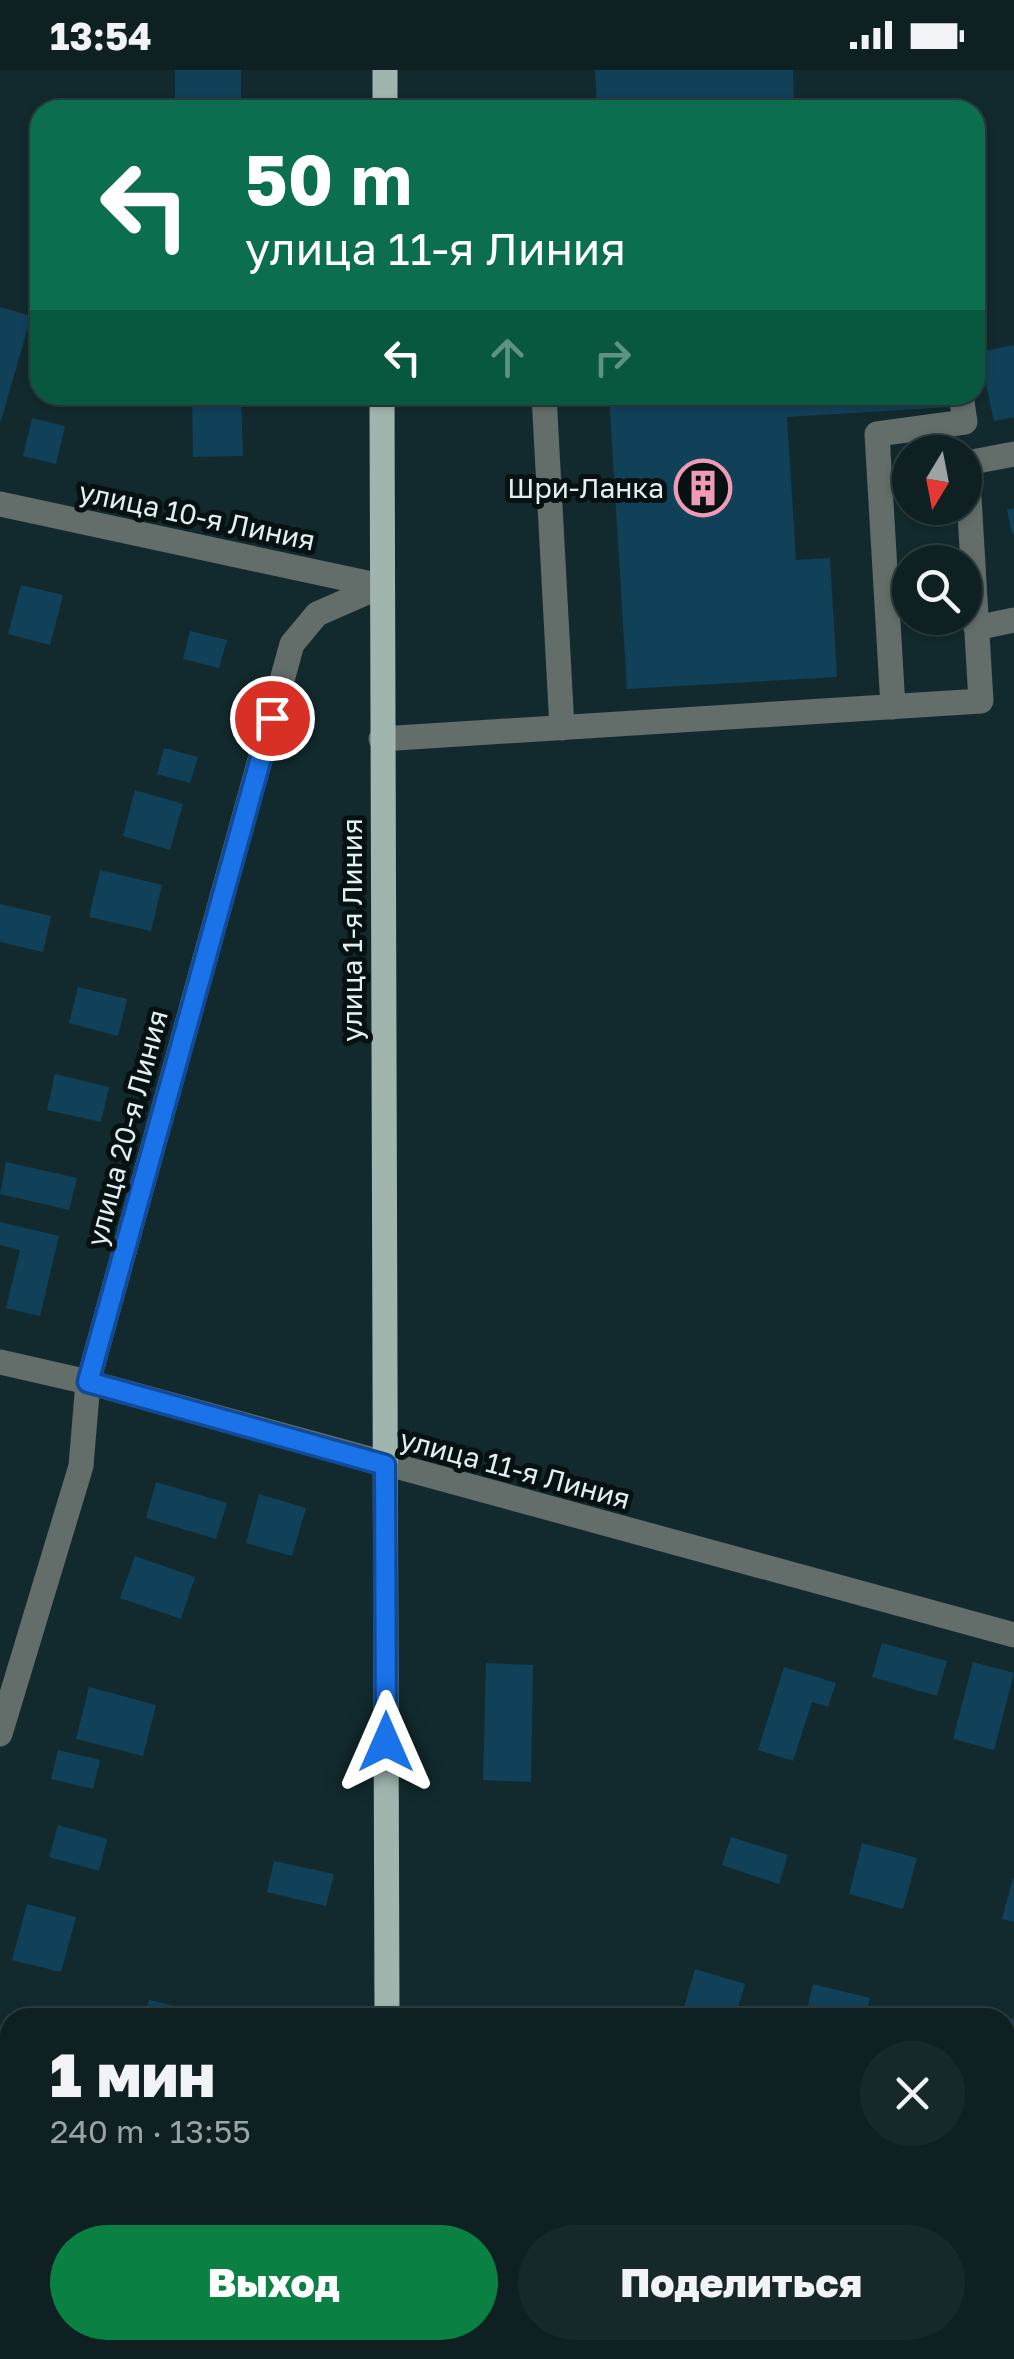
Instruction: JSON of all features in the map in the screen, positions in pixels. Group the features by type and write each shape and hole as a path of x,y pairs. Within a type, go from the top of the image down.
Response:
{"main road":[{"path":"385,100 386,70"},
{"name":"улица 1-я Линия","path":"382,405 388,2008"}],"street":[{"path":"545,405 562,728"},
{"path":"892,707 878,434 965,422 962,405"},
{"path":"971,545 966,463 1014,454"},
{"name":"улица 10-я Линия","path":"0,504 381,586"},
{"name":"улица 20-я Линия","path":"0,1734 81,1466 88,1382 292,644 317,614 381,586"},
{"path":"982,627 1014,620"},
{"path":"381,740 981,701 976,635"},
{"name":"улица 11-я Линия","path":"0,1362 88,1382 1014,1634"}],"building":[{"path":"175,70 241,70 241,100 175,100"},
{"path":"595,70 793,70 794,100 596,100"},
{"path":"0,307 30,316 30,320 0,421"},
{"path":"1014,345 1014,417 994,421 985,380 985,351"},
{"path":"192,405 241,405 243,456 193,457"},
{"name":"Шри-Ланка","path":"610,405 950,405 787,417 796,560 830,558 837,677 627,689"},
{"path":"32,418 65,426 56,464 23,456"},
{"path":"1014,508 1014,533 1012,534 1007,510"},
{"path":"21,585 63,595 50,645 8,634"},
{"path":"190,631 227,640 219,668 183,659"},
{"path":"164,748 198,757 190,783 157,774"},
{"path":"135,790 183,804 170,850 123,836"},
{"path":"100,870 162,885 151,931 89,917"},
{"path":"0,904 51,916 43,952 0,942"},
{"path":"78,987 127,999 118,1036 69,1023"},
{"path":"55,1074 109,1087 101,1122 47,1110"},
{"path":"6,1162 77,1178 69,1210 0,1194"},
{"path":"0,1222 59,1236 40,1316 6,1308 20,1250 0,1245"},
{"path":"156,1482 227,1503 216,1539 146,1518"},
{"path":"259,1494 306,1508 292,1556 246,1543"},
{"path":"135,1556 195,1577 181,1619 120,1598"},
{"path":"882,1643 947,1661 937,1696 872,1677"},
{"path":"973,1662 1014,1673 994,1750 953,1739"},
{"path":"486,1663 533,1665 531,1782 483,1780"},
{"path":"784,1667 836,1683 828,1707 812,1702 793,1761 758,1750"},
{"path":"89,1687 156,1705 143,1756 76,1739"},
{"path":"58,1750 100,1760 93,1789 51,1779"},
{"path":"58,1825 107,1839 99,1871 49,1857"},
{"path":"731,1837 788,1855 779,1884 722,1865"},
{"path":"862,1843 917,1858 903,1909 849,1894"},
{"path":"274,1861 334,1874 326,1906 267,1892"},
{"path":"1014,1878 1014,1922 1002,1919"},
{"path":"27,1904 76,1917 61,1972 12,1960"},
{"path":"695,1969 745,1984 738,2008 684,2008"},
{"path":"813,1984 870,1998 868,2008 807,2008"},
{"path":"149,2000 175,2006 175,2008 147,2008"}],"place":[{"name":"Шри-Ланка","path":"703,488"}],"route":[{"path":"272,718 88,1382 385,1465 386,1742"}]}
